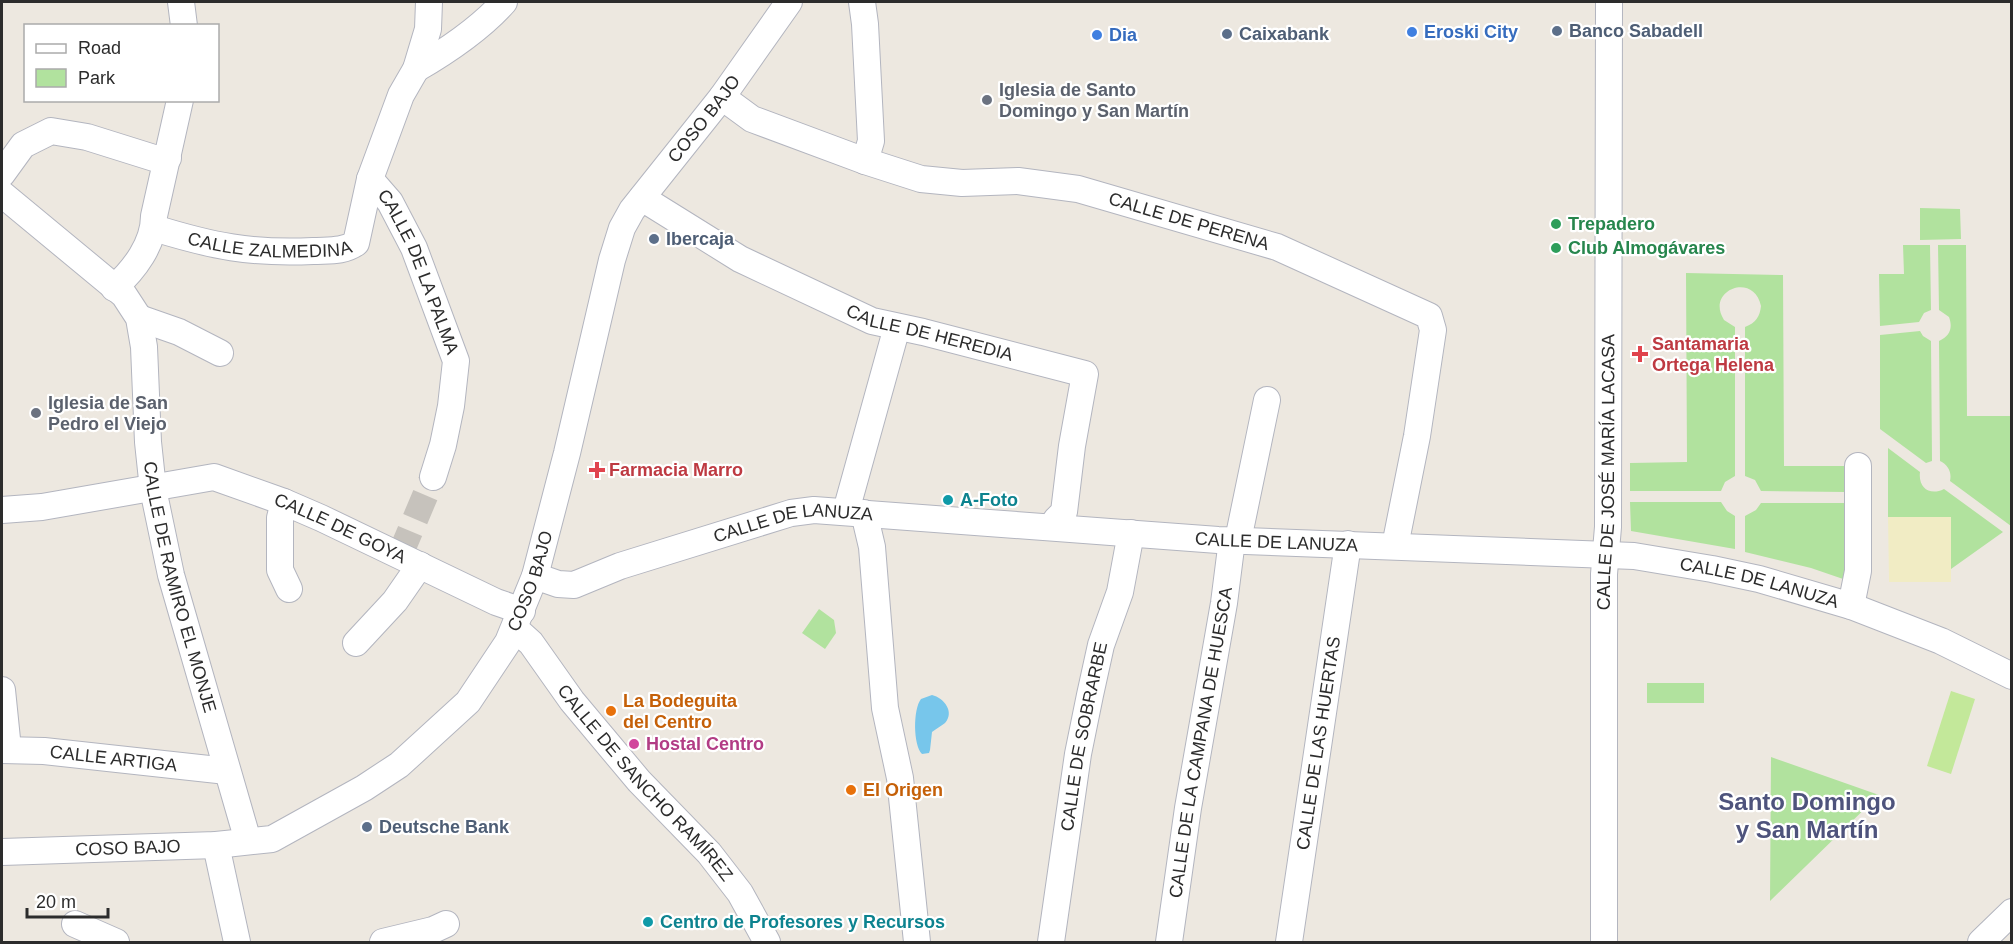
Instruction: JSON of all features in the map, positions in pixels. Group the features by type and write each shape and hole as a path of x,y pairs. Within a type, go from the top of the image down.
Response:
{"street":[{"path":"181,2 184,24"},
{"name":"CALLE ZALMEDINA","path":"154,228 201,243 239,250 282,252 347,250 356,243 370,179 401,95 416,69 428,29 429,2"},
{"path":"416,69 445,52 504,2"},
{"name":"COSO BAJO","path":"2,852 216,845 272,839 364,788 399,765 468,702 518,621 535,576 567,453 612,260 622,228 632,210 722,97 789,2"},
{"path":"862,2 871,141 865,162"},
{"name":"CALLE DE JOSÉ MARÍA LACASA","path":"1604,942 1609,2"},
{"name":"CALLE DE PERENA","path":"722,97 752,119 865,162 921,179 962,183 1018,181 1078,189 1277,247 1429,316 1433,330 1417,436 1395,546"},
{"path":"119,291 150,240 154,228 154,216 180,102"},
{"path":"2,174 23,145 51,131 87,137 154,158 168,158"},
{"name":"CALLE DE LA PALMA","path":"370,179 390,202 414,248 456,361 451,406 433,477"},
{"name":"CALLE DE RAMIRO EL MONJE","path":"2,194 119,291 139,318 144,347 148,442 153,489 171,575 248,841"},
{"name":"CALLE DE HEREDIA","path":"642,198 740,259 872,321 1085,374 1072,446 1064,512 1056,520 1055,527"},
{"path":"139,318 179,332 220,353"},
{"path":"897,327 855,512 872,547 885,708 900,778 917,942"},
{"name":"CALLE DE LA CAMPANA DE HUESCA","path":"1168,942 1188,808 1235,540 1267,400"},
{"path":"1851,606 1858,571 1858,466"},
{"name":"CALLE DE GOYA","path":"2,510 42,507 214,477 284,502 420,565 496,602 518,621"},
{"path":"284,502 280,518 280,570 289,589"},
{"name":"CALLE DE LANUZA","path":"535,576 558,584 574,585 620,566 791,513 814,510 1235,540 1634,556 1759,579 1851,606 1941,641 2012,676"},
{"name":"CALLE DE SOBRARBE","path":"1051,942 1078,754 1101,645 1120,592 1131,533"},
{"name":"CALLE DE LAS HUERTAS","path":"1289,942 1348,544"},
{"path":"356,644 395,601 420,565"},
{"name":"CALLE DE SANCHO RAMÍREZ","path":"518,621 521,634 531,643 572,701 639,781 709,853 740,893 767,942"},
{"path":"2,690 5,749"},
{"name":"CALLE ARTIGA","path":"5,749 44,751 226,771"},
{"path":"216,845 237,942"},
{"path":"1981,942 2012,912"},
{"path":"75,924 116,942"},
{"path":"383,942 433,930 446,924"}],"green space":[{"path":"1920,208 1960,209 1961,239 1920,240"},
{"path":"1903,245 1930,245 1931,310 1924,313 1919,322 1880,326 1879,274 1904,274"},
{"path":"1938,245 1966,245 1967,416 2011,416 2011,526 1950,481 1949,469 1940,461 1939,341 1948,334 1951,325 1949,317 1939,310"},
{"path":"1686,273 1783,275 1784,466 1844,466 1845,492 1761,491 1755,480 1745,476 1745,327 1757,319 1761,306 1757,295 1750,289 1741,287 1726,293 1721,300 1720,309 1724,320 1735,327 1735,476 1725,482 1721,491 1630,491 1630,463 1687,462"},
{"path":"1920,331 1931,341 1932,461 1926,463 1880,429 1880,335"},
{"path":"1888,448 1920,472 1921,482 1926,489 1934,492 1944,489 2003,532 1951,569 1951,517 1888,517"},
{"path":"1630,502 1721,502 1727,511 1735,516 1735,549 1631,531"},
{"path":"1761,503 1845,503 1846,580 1811,568 1745,552 1745,516 1756,510"},
{"path":"819,609 834,620 836,633 825,649 802,633"},
{"path":"1647,683 1704,683 1704,703 1647,703"},
{"path":"1951,691 1975,699 1951,774 1927,766"},
{"path":"1771,757 1879,795 1770,901"}],"sand":[{"path":"1888,517 1951,517 1951,582 1889,582"}],"water":[{"path":"932,695 944,702 949,714 945,723 932,732 929,753 922,754 917,743 915,718 921,699"}],"tunnel":[{"path":"400,555 433,477"}],"place":[{"name":"Banco Sabadell","path":"1557,31"},
{"name":"Eroski City","path":"1412,32"},
{"name":"Caixabank","path":"1227,34"},
{"name":"Dia","path":"1097,35"},
{"name":"Iglesia de Santo Domingo y San Martín","path":"987,100"},
{"name":"Trepadero","path":"1556,224"},
{"name":"Ibercaja","path":"654,239"},
{"name":"Club Almogávares","path":"1556,248"},
{"name":"Santamaria Ortega Helena","path":"1640,354"},
{"name":"Iglesia de San Pedro el Viejo","path":"36,413"},
{"name":"Farmacia Marro","path":"597,470"},
{"name":"A-Foto","path":"948,500"},
{"name":"La Bodeguita del Centro","path":"611,711"},
{"name":"Hostal Centro","path":"634,744"},
{"name":"El Origen","path":"851,790"},
{"name":"Deutsche Bank","path":"367,827"},
{"name":"Centro de Profesores y Recursos","path":"648,922"}],"district":[{"name":"Santo Domingo y San Martín","path":"1807,815"}]}
